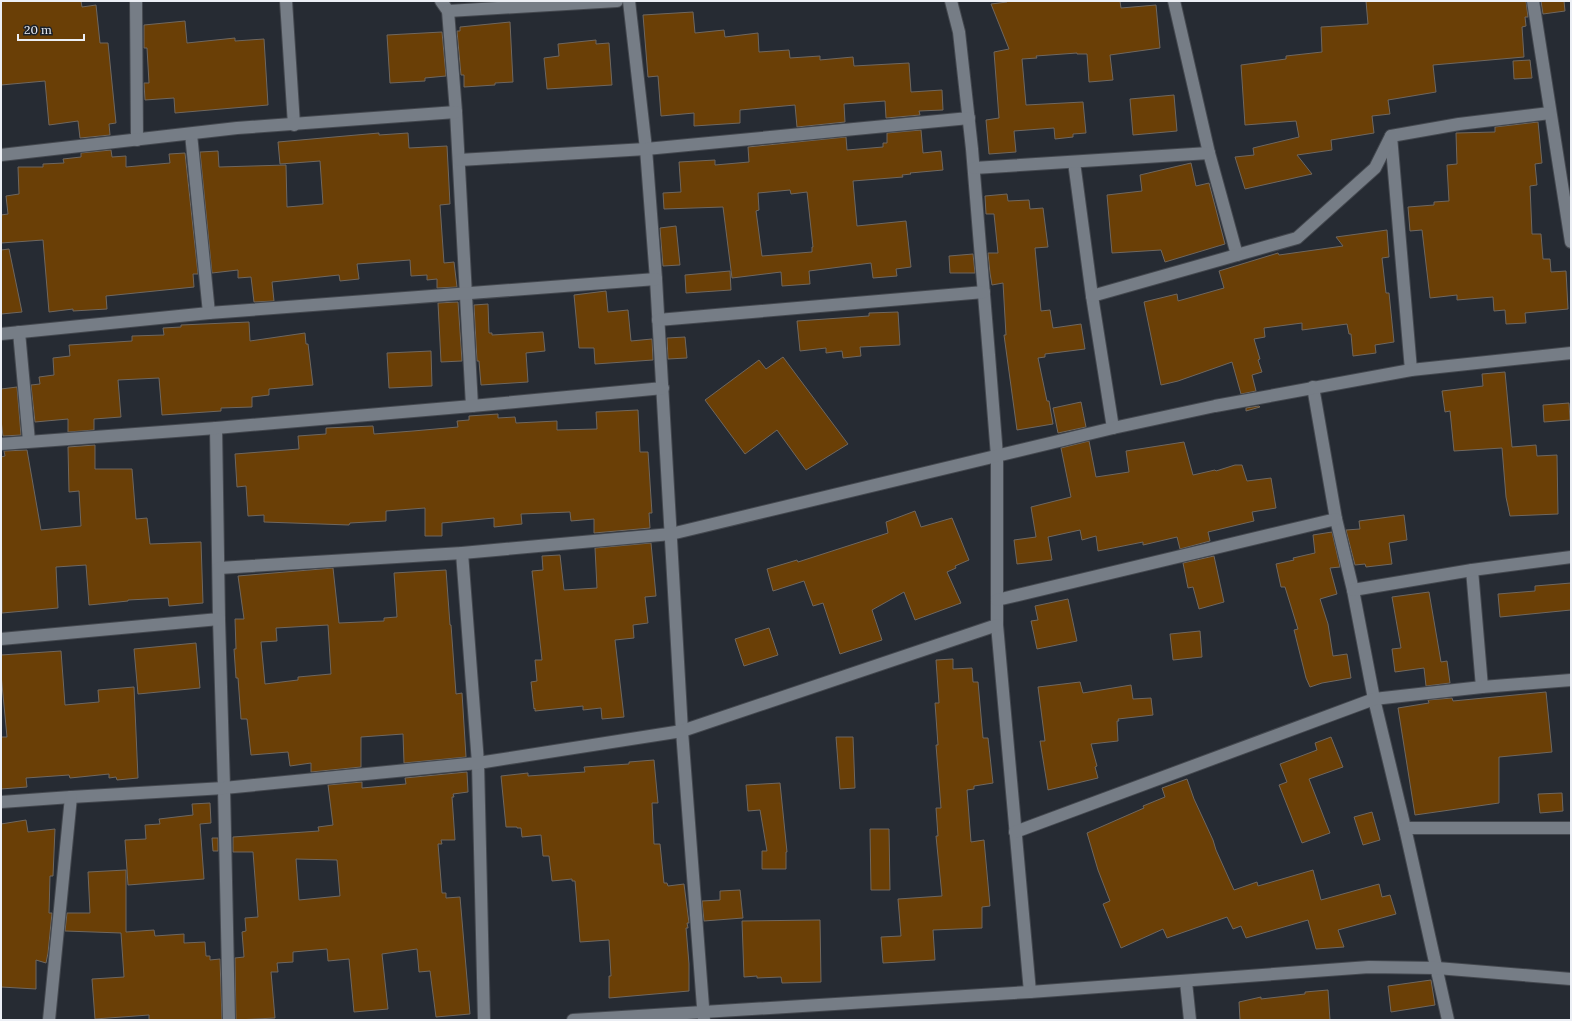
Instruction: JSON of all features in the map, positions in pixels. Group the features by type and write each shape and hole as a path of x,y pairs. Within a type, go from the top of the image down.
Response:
{"street":[{"path":"136,1 137,140"},
{"path":"286,1 294,125"},
{"path":"441,1 448,11 456,112 472,406"},
{"path":"448,11 617,1"},
{"path":"629,1 646,149 656,279 682,731 704,1016"},
{"path":"951,1 959,32 969,118 984,292 997,456 997,625 1030,992"},
{"path":"1174,1 1209,153 1237,255"},
{"path":"1533,1 1571,242"},
{"path":"1,155 237,128 456,112"},
{"path":"1391,136 1459,124 1550,113"},
{"path":"458,160 646,149 969,118"},
{"path":"191,134 209,313"},
{"path":"1092,296 1297,238 1375,168 1391,136"},
{"path":"1391,136 1411,370"},
{"path":"974,168 1209,153"},
{"path":"1074,162 1092,296 1113,428"},
{"path":"1,334 209,313 656,279"},
{"path":"658,320 984,292"},
{"path":"18,332 29,441"},
{"path":"219,568 462,553 671,534 1113,428 1215,406 1411,370 1571,353"},
{"path":"1313,387 1336,519 1353,590 1374,699 1405,828 1448,1020"},
{"path":"1,444 216,428 663,388"},
{"path":"216,428 229,1020"},
{"path":"997,600 1336,519"},
{"path":"462,553 478,763 484,1020"},
{"path":"1353,590 1472,570 1571,558"},
{"path":"1472,570 1482,687"},
{"path":"1,639 219,619"},
{"path":"1,802 224,788 478,763 682,731 997,625"},
{"path":"1015,832 1374,699 1482,687 1571,680"},
{"path":"48,1020 70,797"},
{"path":"1405,828 1571,828"},
{"path":"573,1020 704,1016 1186,982 1369,967 1437,968 1571,979"},
{"path":"1186,982 1190,1020"}],"building":[{"path":"1,1 81,1 82,7 96,5 100,43 108,43 116,123 109,124 110,135 80,138 78,121 49,125 45,81 1,85"},
{"path":"1007,1 1120,1 1121,8 1156,5 1160,48 1110,55 1113,80 1089,82 1087,54 1077,53 1036,56 1037,58 1022,59 1026,105 1083,102 1086,133 1073,134 1073,137 1055,139 1054,128 1014,131 1016,152 989,154 986,120 999,118 994,52 1009,49 991,4"},
{"path":"1366,1 1526,1 1528,17 1525,17 1526,26 1522,27 1524,57 1433,65 1436,92 1388,100 1390,114 1372,116 1374,133 1331,140 1332,150 1297,155 1312,174 1245,189 1235,157 1254,155 1253,148 1299,137 1296,121 1245,125 1241,65 1286,59 1286,56 1322,52 1321,27 1368,24"},
{"path":"1541,1 1564,1 1565,11 1543,14"},
{"path":"693,12 695,33 724,30 725,37 758,33 759,52 789,50 790,58 820,56 820,60 853,57 854,66 909,63 911,92 942,90 943,110 919,111 920,115 886,118 885,101 844,104 845,122 797,127 795,105 740,110 740,123 694,126 694,113 661,116 658,76 648,77 643,15"},
{"path":"185,21 187,43 235,38 235,41 264,39 268,105 175,113 174,98 145,100 144,83 149,83 147,48 144,48 144,25"},
{"path":"510,22 513,82 464,87 464,75 461,75 457,31 460,31 460,27"},
{"path":"442,32 446,76 425,78 425,81 390,83 387,35"},
{"path":"596,40 596,44 609,43 612,85 547,89 544,58 559,56 558,44"},
{"path":"1530,60 1532,78 1514,79 1513,61"},
{"path":"1174,95 1177,131 1133,135 1130,99"},
{"path":"1538,122 1542,163 1535,164 1537,185 1530,186 1532,234 1541,234 1543,259 1550,259 1551,272 1566,271 1568,309 1525,313 1526,323 1506,324 1505,310 1494,311 1493,297 1457,300 1457,295 1430,298 1422,230 1410,231 1408,207 1434,205 1434,202 1449,201 1447,165 1457,164 1456,133 1495,132 1495,127"},
{"path":"921,130 923,153 941,151 943,170 910,173 911,174 902,175 903,177 853,181 857,226 906,221 911,267 896,269 897,276 873,278 871,263 809,271 810,284 782,286 781,272 732,278 723,207 664,209 663,193 681,192 679,162 715,160 715,165 749,162 748,147 846,137 847,150 883,147 883,143 887,143 887,133","holes":["790,190 791,194 807,192 813,247 812,252 762,256 756,211 759,210 758,193"]},
{"path":"379,133 379,135 408,133 409,148 447,146 450,204 440,205 444,263 454,262 457,287 437,288 437,279 427,280 427,275 411,276 410,260 357,264 359,279 340,281 339,275 272,282 274,301 254,302 251,277 238,278 238,270 212,273 200,152 218,151 219,167 286,165 287,207 323,204 320,161 280,164 278,142"},
{"path":"111,150 112,157 126,156 126,167 170,163 169,154 185,153 198,274 193,274 194,287 106,296 107,309 73,311 73,309 49,312 43,240 1,243 1,215 8,214 6,196 19,194 18,167 43,167 43,164 64,163 63,159 81,157 81,153"},
{"path":"1191,163 1196,186 1209,183 1225,244 1165,262 1161,250 1112,253 1107,195 1142,191 1140,175"},
{"path":"1007,194 1008,201 1029,200 1030,209 1043,208 1048,247 1035,248 1041,311 1050,310 1053,328 1081,324 1085,349 1045,354 1045,357 1038,358 1053,424 1017,430 1004,335 1006,335 1003,283 992,285 990,273 988,253 998,253 994,214 986,214 985,196"},
{"path":"676,226 680,265 663,266 660,228"},
{"path":"1387,230 1389,257 1382,258 1386,293 1389,293 1394,342 1375,345 1376,353 1353,356 1351,334 1349,334 1347,324 1302,330 1302,323 1264,328 1265,337 1254,339 1262,372 1252,375 1256,391 1241,394 1232,362 1178,381 1161,385 1144,302 1177,294 1178,301 1224,288 1219,271 1278,253 1279,255 1343,246 1336,237"},
{"path":"9,249 22,312 1,314 1,250"},
{"path":"973,254 975,273 950,273 949,256"},
{"path":"730,271 731,290 686,293 685,275"},
{"path":"606,291 608,312 628,310 631,341 652,339 653,360 595,364 594,348 579,348 574,295"},
{"path":"458,302 462,361 441,362 438,303"},
{"path":"488,304 489,333 492,333 492,335 543,332 545,351 526,353 528,382 481,385 479,361 477,361 474,305"},
{"path":"898,312 900,345 860,347 861,356 843,358 842,351 826,353 826,348 800,351 797,321 869,316 869,313"},
{"path":"249,322 250,341 305,333 306,344 308,344 313,385 269,389 269,395 252,397 252,407 221,408 221,411 162,415 159,378 118,380 121,417 94,419 94,430 68,432 68,419 35,422 31,385 40,384 39,377 54,375 53,358 70,356 69,345 132,341 132,336 164,335 163,328 181,327 181,325"},
{"path":"685,337 687,358 668,359 667,338"},
{"path":"431,351 432,386 389,388 387,353"},
{"path":"783,357 848,444 806,470 777,430 745,454 705,400 759,360 766,369"},
{"path":"1505,372 1512,447 1536,445 1537,456 1557,455 1558,514 1510,516 1506,497 1502,448 1454,451 1450,411 1445,412 1442,391 1483,386 1482,374"},
{"path":"17,387 21,435 3,436 1,420 1,389"},
{"path":"1081,402 1086,427 1058,433 1053,408"},
{"path":"1569,403 1570,420 1544,422 1543,405"},
{"path":"1260,407 1246,411 1246,408"},
{"path":"638,410 640,452 648,452 652,513 649,513 650,528 594,533 594,519 571,521 570,512 521,514 522,524 494,527 494,518 442,523 442,536 425,536 425,508 386,511 386,521 350,523 349,525 264,522 264,515 248,516 246,486 237,487 235,454 299,449 298,436 326,434 326,428 373,426 374,434 413,431 458,427 457,421 469,420 469,416 498,414 498,418 515,417 516,423 557,421 557,430 597,429 596,412"},
{"path":"1089,441 1096,477 1129,472 1126,451 1184,442 1193,475 1216,471 1235,465 1242,465 1247,481 1271,478 1276,508 1252,512 1254,521 1208,532 1210,541 1180,549 1177,537 1143,545 1143,542 1098,551 1096,536 1082,540 1080,530 1048,537 1052,560 1017,564 1014,540 1036,537 1031,507 1071,497 1061,448"},
{"path":"95,445 95,469 132,469 136,519 147,518 150,544 201,542 203,603 169,606 168,598 128,600 89,605 86,565 56,567 58,608 2,613 1,457 5,456 4,451 27,450 41,530 81,526 79,491 69,492 68,447"},
{"path":"915,511 921,527 952,518 969,560 955,566 956,568 947,572 961,603 915,620 904,592 872,610 882,640 840,654 823,603 813,606 804,581 773,591 767,569 797,560 798,562 888,533 886,522"},
{"path":"1404,515 1407,540 1389,543 1392,564 1366,567 1365,564 1355,565 1346,530 1360,529 1359,521"},
{"path":"1332,532 1340,567 1330,568 1337,594 1320,599 1328,624 1333,656 1347,654 1351,678 1322,683 1310,687 1306,678 1294,630 1298,629 1285,587 1281,587 1276,564 1315,553 1313,535"},
{"path":"651,543 656,596 645,597 648,623 633,625 634,638 615,640 624,717 602,719 601,708 583,710 583,706 535,711 531,682 537,681 535,660 542,660 532,571 543,570 542,556 560,555 564,590 597,588 595,548"},
{"path":"1214,556 1224,602 1199,609 1193,587 1188,588 1183,563"},
{"path":"333,568 339,623 384,621 384,618 397,617 394,573 446,570 456,694 462,693 466,757 404,763 403,734 361,737 361,767 311,772 311,763 290,766 288,752 251,755 247,719 241,719 238,678 236,678 234,649 236,649 235,619 244,619 238,576","holes":["328,625 331,674 298,677 298,680 265,684 261,642 277,641 276,628"]},
{"path":"1571,583 1571,610 1500,617 1498,594 1535,591 1535,586"},
{"path":"1429,592 1441,662 1447,661 1450,683 1426,686 1424,668 1395,672 1392,649 1401,648 1392,597"},
{"path":"1068,599 1077,641 1037,649 1031,621 1038,620 1035,606"},
{"path":"769,628 778,655 744,666 735,639"},
{"path":"1200,631 1202,657 1173,660 1170,634"},
{"path":"196,643 200,688 138,694 134,649"},
{"path":"61,651 65,705 99,702 98,690 134,687 138,778 117,780 116,777 109,778 109,774 70,778 69,775 26,778 27,787 1,789 1,737 7,737 1,674 1,655"},
{"path":"953,659 953,669 972,668 973,682 978,682 983,738 988,738 993,783 974,786 974,789 967,790 971,842 984,840 990,906 982,907 982,928 933,930 935,960 883,963 881,937 901,936 898,899 942,896 936,836 938,836 936,808 941,808 936,745 938,745 935,703 939,703 936,660"},
{"path":"1080,682 1083,693 1131,685 1133,699 1151,698 1153,715 1118,719 1118,741 1091,744 1097,766 1095,767 1098,778 1048,790 1040,741 1045,741 1038,687"},
{"path":"1546,692 1552,752 1499,757 1499,803 1415,815 1398,708 1429,703 1428,700 1452,698 1453,701"},
{"path":"836,737 853,737 855,788 840,789"},
{"path":"1331,737 1343,767 1309,779 1330,833 1302,843 1279,785 1287,782 1280,764 1317,750 1315,743"},
{"path":"654,760 658,803 652,803 654,844 660,844 664,883 667,883 668,886 684,884 689,923 687,923 688,928 686,928 689,964 689,991 609,998 609,976 611,976 609,940 580,942 575,881 572,881 572,879 552,881 549,856 543,856 541,835 522,837 521,828 506,827 501,776 528,773 528,776 585,772 584,767 629,764 629,762"},
{"path":"467,772 468,792 453,794 454,797 452,797 455,840 441,840 442,844 438,844 442,893 446,893 446,898 460,897 470,1014 436,1017 430,971 419,972 417,949 382,954 388,1009 354,1012 349,959 328,961 327,949 293,952 293,962 277,963 278,972 271,972 275,1018 236,1020 235,958 244,957 242,932 246,931 245,918 258,917 253,852 233,852 233,837 319,831 318,827 333,825 328,785 362,782 362,788 406,784 405,778","holes":["296,859 337,860 340,896 299,900"]},
{"path":"1187,779 1194,799 1234,890 1257,882 1258,886 1313,870 1321,900 1379,884 1382,897 1390,895 1396,914 1338,930 1344,947 1316,949 1308,920 1246,938 1241,926 1233,929 1227,917 1167,938 1163,929 1121,948 1103,904 1110,901 1098,870 1087,833 1165,797 1162,788"},
{"path":"780,783 787,852 786,869 762,869 762,851 767,851 760,810 748,811 746,785"},
{"path":"1562,793 1563,811 1540,813 1538,794"},
{"path":"210,803 211,823 200,824 204,879 128,885 125,840 146,839 145,825 160,824 159,819 193,815 192,804"},
{"path":"1372,812 1380,840 1363,845 1354,817"},
{"path":"26,820 28,832 55,829 53,876 50,876 49,913 52,913 48,953 46,963 36,960 36,989 1,987 1,824"},
{"path":"870,829 889,829 890,890 871,890"},
{"path":"212,838 218,838 218,851 213,851"},
{"path":"126,870 126,932 154,930 155,936 184,934 184,943 205,942 206,956 210,956 210,960 220,959 222,1020 149,1020 149,1015 95,1019 92,979 124,977 121,933 65,931 67,913 90,913 88,872"},
{"path":"740,890 743,918 704,921 702,901 720,900 720,891"},
{"path":"820,920 821,982 782,983 781,977 744,977 742,921"},
{"path":"1431,980 1435,1005 1391,1012 1388,986"},
{"path":"1328,990 1330,1020 1240,1020 1239,1002 1261,997 1261,999"}]}
